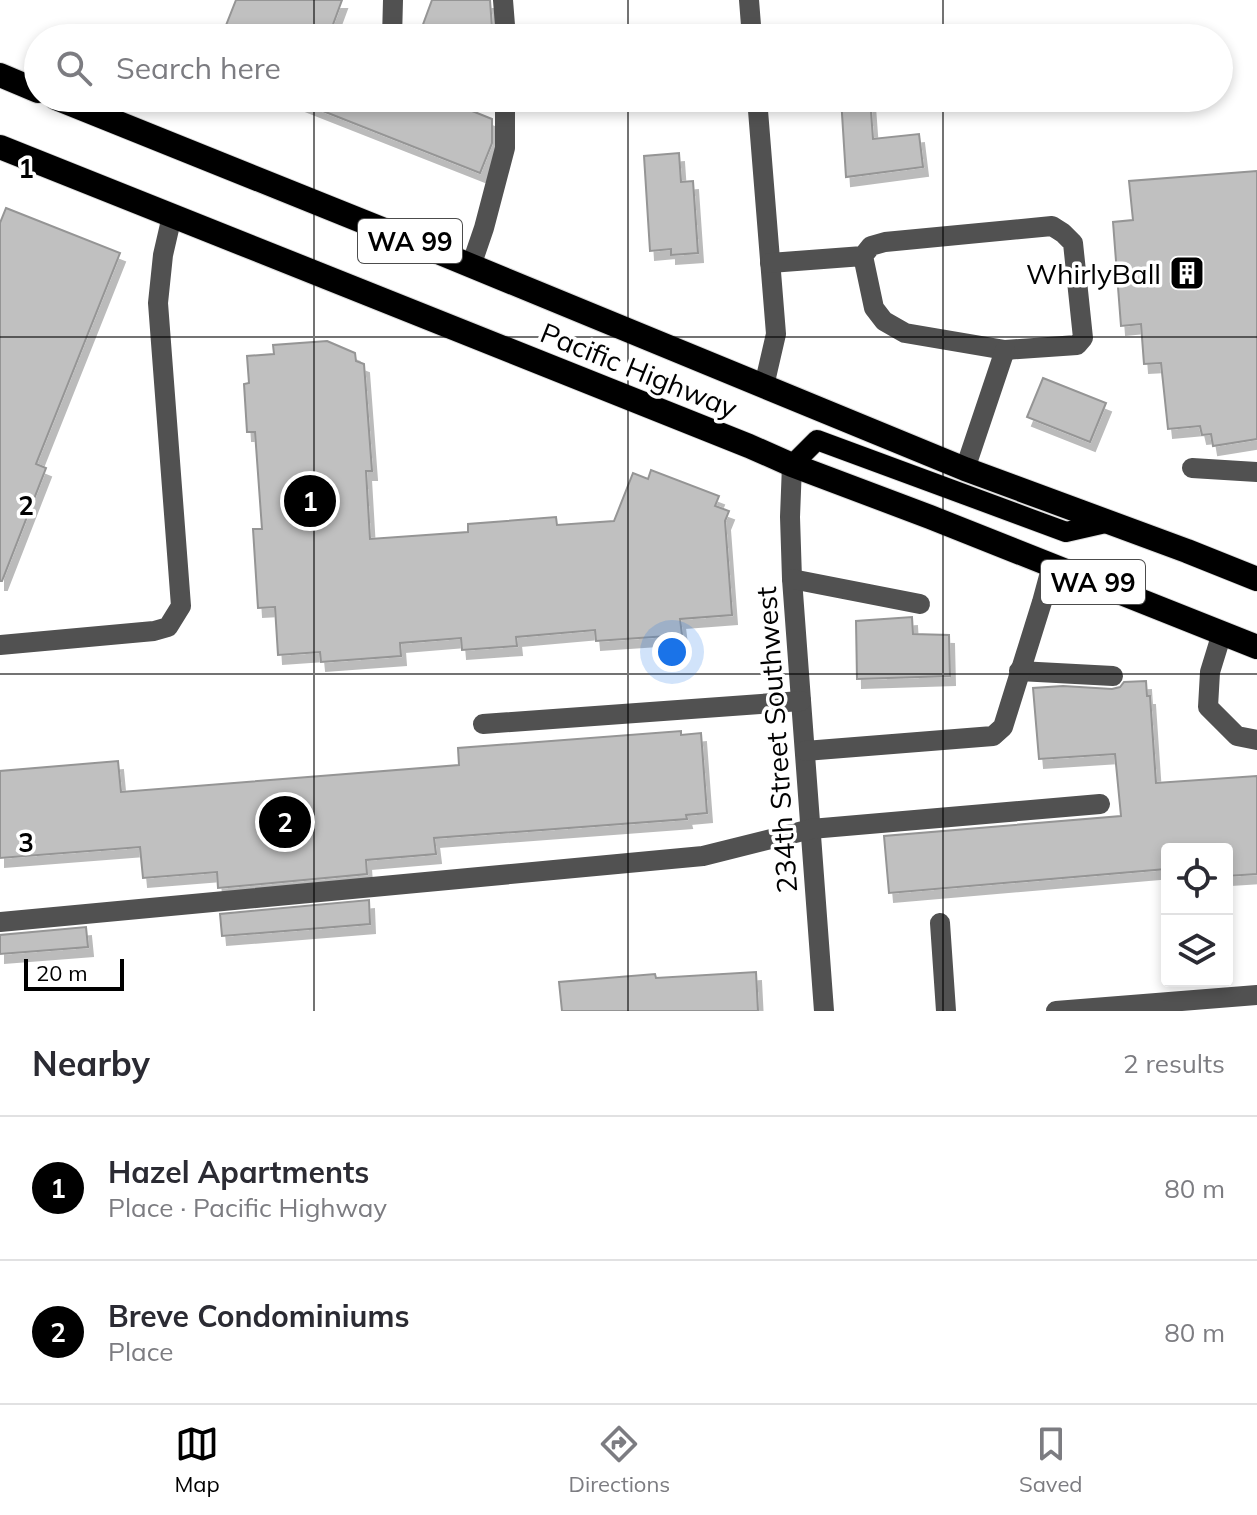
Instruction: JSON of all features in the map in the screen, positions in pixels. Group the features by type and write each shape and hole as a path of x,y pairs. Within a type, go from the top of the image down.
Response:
{"highway":[{"path":"0,75 24,85"},
{"name":"Pacific Highway","path":"91,112 965,469 1257,579"},
{"name":"Pacific Highway","path":"0,147 792,465 1257,647"}],"main road":[{"path":"792,465 817,440 1066,532 1110,522"}],"street":[{"path":"392,24 393,0"},
{"path":"503,0 505,24"},
{"path":"749,0 751,24"},
{"path":"471,266 505,148 501,112"},
{"path":"758,112 776,334 764,386"},
{"path":"0,645 154,631 168,627 181,606 158,303 163,255 172,216"},
{"path":"770,263 863,256 871,246 885,242 1052,226 1073,243 1083,338 1077,345 1005,350 905,333 884,321 874,308 863,256"},
{"path":"965,469 1005,350"},
{"name":"234th Street Southwest","path":"792,465 792,579 824,1011"},
{"path":"1192,468 1257,472"},
{"path":"805,751 993,736 1003,727 1052,565"},
{"path":"792,579 920,604"},
{"path":"1222,633 1210,672 1208,707 1237,736 1257,740"},
{"path":"1019,671 1113,676"},
{"path":"483,724 801,701"},
{"path":"0,922 703,856 811,829 1100,804"},
{"path":"940,923 946,1011"},
{"path":"1056,1011 1257,995"}],"building":[{"path":"236,0 342,0 333,24 227,24"},
{"path":"432,0 490,0 492,24 423,24"},
{"path":"325,112 475,112 492,119 492,143 480,173"},
{"path":"842,112 871,112 873,139 919,134 923,167 846,177"},
{"path":"679,153 681,182 693,181 698,253 671,255 671,249 650,251 644,156"},
{"name":"WhirlyBall","path":"1257,171 1257,439 1213,446 1211,434 1202,435 1200,426 1168,429 1161,363 1144,364 1141,324 1121,326 1113,222 1133,220 1129,181"},
{"path":"6,208 120,253 36,464 46,468 0,581 0,223"},
{"path":"327,341 355,353 356,361 364,364 372,471 366,471 370,539 468,532 468,524 556,517 557,525 614,521 633,473 648,479 651,470 719,496 715,506 729,511 725,521 732,615 680,619 682,635 596,641 595,630 516,637 517,646 462,650 461,638 400,643 401,656 321,662 320,652 278,655 275,607 258,608 253,529 262,529 255,432 247,432 244,384 249,383 247,356 274,354 273,345"},
{"path":"1043,378 1106,403 1090,442 1027,417"},
{"path":"912,617 913,634 949,635 950,676 857,679 856,621"},
{"path":"1146,681 1147,696 1150,696 1156,783 1257,776 1257,874 1233,876 1233,843 1161,843 1161,869 889,893 884,836 1121,816 1115,754 1039,759 1033,688 1112,689 1124,682"},
{"path":"681,731 681,735 701,733 707,813 686,815 687,819 434,838 436,854 366,860 367,874 218,888 217,872 143,878 140,847 0,858 0,771 118,761 121,792 459,765 458,748"},
{"path":"369,900 370,924 222,936 220,914"},
{"path":"86,927 88,947 0,954 0,935"},
{"path":"756,972 758,1011 562,1011 559,982 655,974 656,978"}],"place":[{"name":"WhirlyBall","path":"1187,273"},
{"name":"Hazel Apartments","path":"310,501"},
{"name":"Breve Condominiums","path":"285,822"}]}
